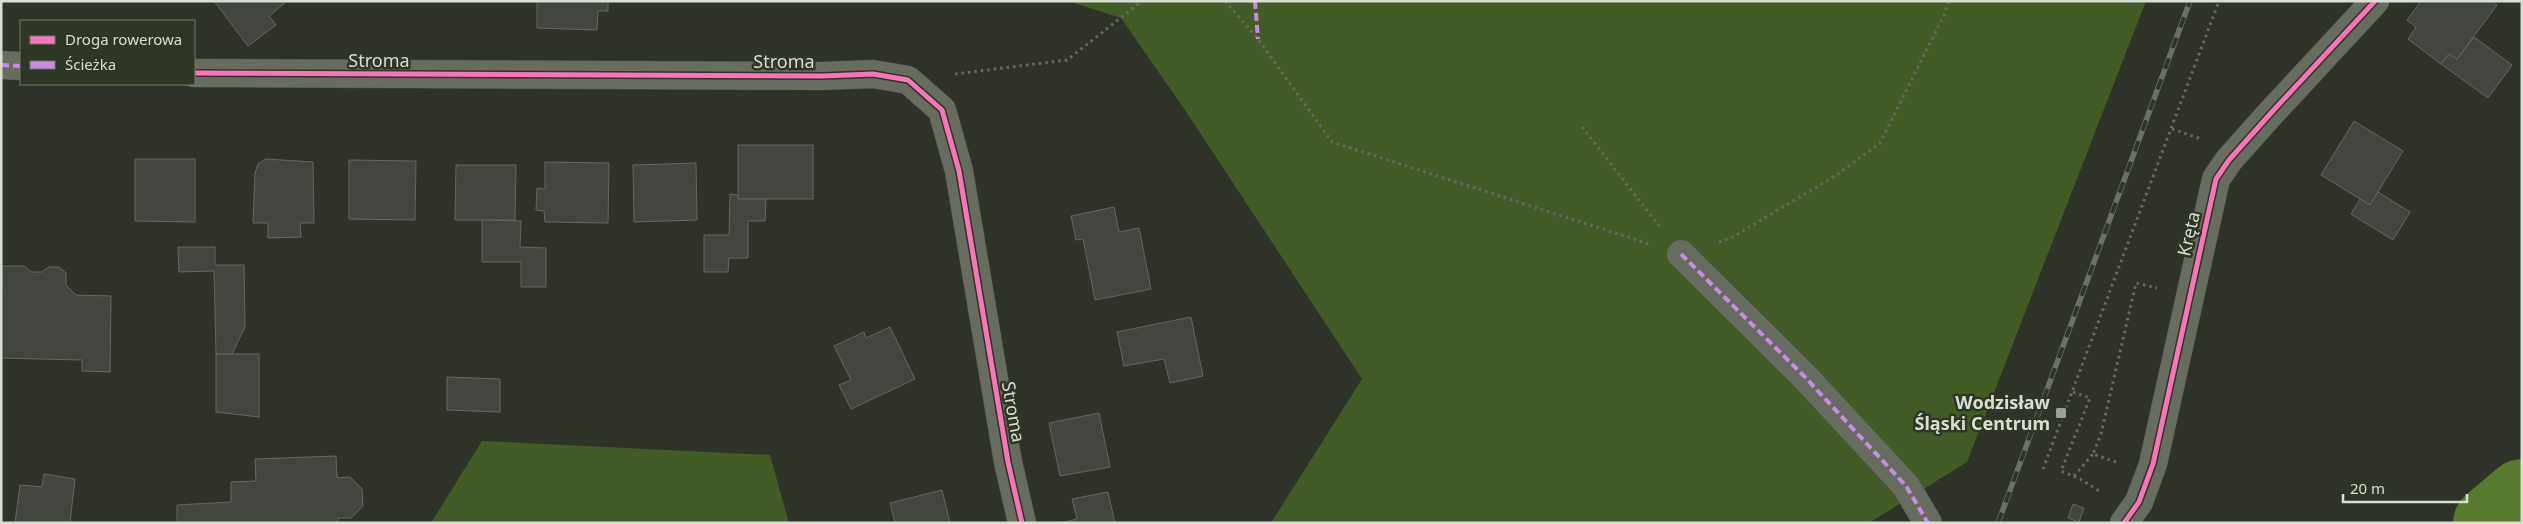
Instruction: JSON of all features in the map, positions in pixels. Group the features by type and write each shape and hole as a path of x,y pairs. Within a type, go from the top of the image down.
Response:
{"street":[{"name":"Kręta","path":"2132,512 2153,464 2216,179 2229,160 2259,126 2375,1"},
{"path":"1,65 20,66"},
{"name":"Stroma","path":"195,73 803,76 873,74 908,80 942,110 959,171 1008,462 1022,523"},
{"path":"1681,254 1804,376 1906,486 1928,523"}],"path":[{"path":"908,80 1067,60 1142,1"},
{"path":"1225,1 1258,39 1332,142 1681,254 1731,238 1835,176 1880,143 1944,15 1949,1"},
{"path":"2043,469 2219,1"},
{"path":"1582,127 1681,254"},
{"path":"2172,129 2201,138"},
{"path":"2074,476 2093,454 2101,434 2136,283 2189,295"},
{"path":"2073,392 2090,398 2060,471 2074,476 2132,512"},
{"path":"2093,454 2124,465"}],"green space":[{"path":"1068,1 2146,1 1967,462 1869,523 1271,523 1362,379 1185,110 1121,18"},
{"path":"482,441 770,455 789,523 431,523"}],"building":[{"path":"214,1 287,1 269,16 276,25 248,46"},
{"path":"537,1 608,1 608,11 598,11 597,30 537,28"},
{"path":"2421,1 2492,1 2497,5 2457,59 2449,54 2441,64 2408,39 2416,27 2407,20"},
{"path":"2474,37 2512,65 2488,98 2441,64 2449,54 2457,59"},
{"path":"2354,121 2403,151 2370,205 2321,175"},
{"path":"738,145 813,145 813,199 738,199"},
{"path":"135,159 195,159 195,222 135,221"},
{"path":"266,159 313,162 314,223 300,223 301,237 268,238 268,223 253,223 255,173 258,164"},
{"path":"349,160 416,161 415,220 349,219"},
{"path":"545,162 609,163 608,223 545,222 544,211 536,210 537,188 545,189"},
{"path":"696,163 697,220 634,222 633,165"},
{"path":"456,165 516,165 515,220 455,220"},
{"path":"2378,192 2410,212 2393,240 2351,214 2360,199 2370,205"},
{"path":"730,194 738,195 738,199 766,199 765,221 748,221 748,258 729,258 728,272 704,272 704,235 729,235"},
{"path":"1114,207 1119,232 1139,228 1151,289 1095,300 1083,239 1076,240 1071,216"},
{"path":"482,220 521,221 520,247 546,248 546,287 521,287 521,262 482,262"},
{"path":"178,247 215,247 215,265 244,265 245,327 232,354 216,354 214,271 179,272"},
{"path":"2,266 24,266 31,272 42,272 49,267 59,267 66,273 66,285 76,295 111,296 110,372 82,371 82,360 1,358"},
{"path":"1191,317 1203,376 1170,383 1164,359 1124,366 1117,332"},
{"path":"890,327 915,379 851,409 839,385 851,380 834,346 864,332 866,338"},
{"path":"216,354 259,354 259,417 216,412"},
{"path":"447,377 500,379 500,412 447,410"},
{"path":"1099,413 1110,467 1060,476 1049,423"},
{"path":"336,456 337,478 350,477 362,489 363,506 351,518 338,518 338,523 177,523 177,505 231,502 231,482 256,481 255,459"},
{"path":"44,474 75,479 70,523 15,523 20,485 42,487"},
{"path":"942,490 950,523 895,523 890,503"},
{"path":"1108,492 1115,523 1061,523 1077,519 1072,499"},
{"path":"2073,504 2084,508 2079,522 2068,518"}],"waterway":[{"path":"2490,523 2522,496"}],"railway":[{"path":"1998,523 2190,1"}],"marked path":[{"path":"1255,1 1258,39"},
{"path":"1,65 20,66"},
{"path":"1681,254 1804,376 1906,486 1928,523"}],"cycle path":[{"path":"2124,523 2139,502 2153,464 2216,179 2229,160 2375,1"},
{"path":"195,73 823,76 873,74 908,80 942,110 959,171 1008,462 1022,523"}],"place":[{"name":"Wodzisław Śląski Centrum","path":"2061,413"}]}
